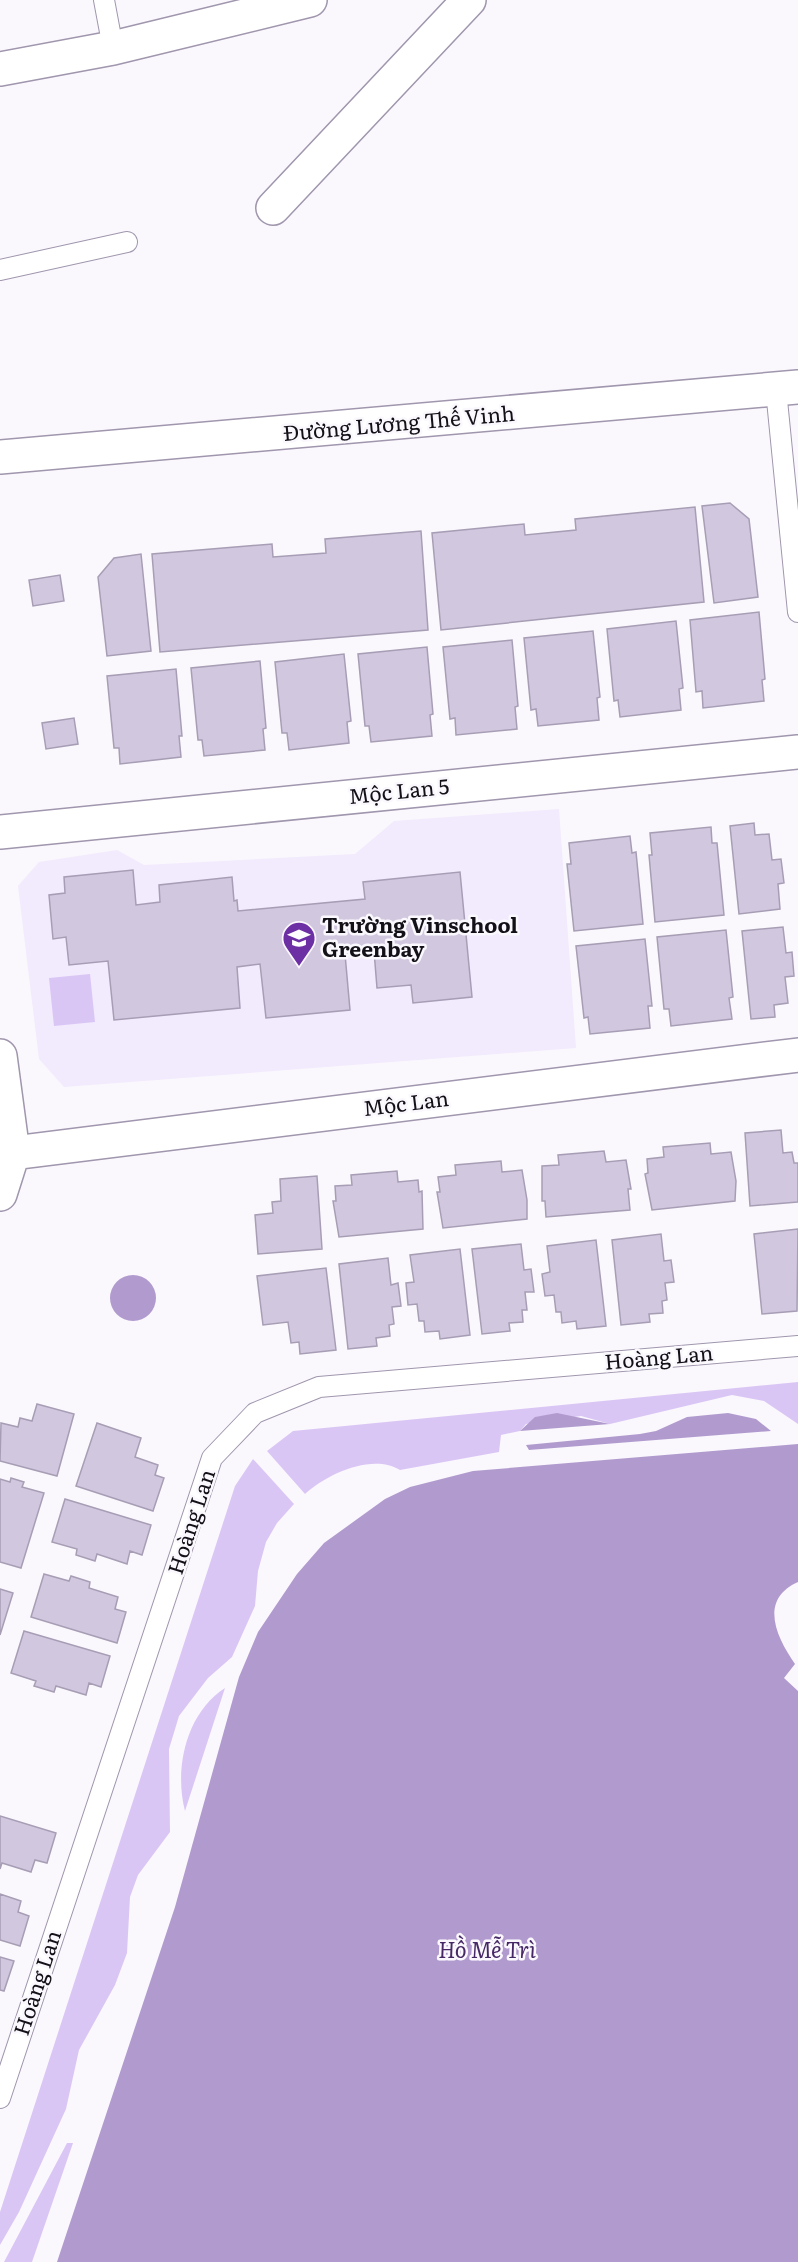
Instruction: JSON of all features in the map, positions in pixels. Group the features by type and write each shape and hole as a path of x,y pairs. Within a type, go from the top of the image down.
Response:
{"street":[{"path":"0,69 113,48 310,0"},
{"path":"273,208 469,0"},
{"name":"Đường Lương Thế Vinh","path":"0,457 787,388"},
{"name":"Mộc Lan 5","path":"0,832 798,752"},
{"name":"Mộc Lan","path":"7,1151 798,1055"},
{"path":"0,1056 7,1151 0,1194"}],"lane":[{"path":"104,0 113,48"},
{"path":"0,270 127,242"},
{"path":"787,388 798,612"},
{"name":"Hoàng Lan","path":"0,2098 213,1458 255,1413 319,1387 798,1346"}],"shaded area":[{"name":"Trường Vinschool Greenbay","path":"559,809 576,1048 64,1087 39,1059 18,886 39,862 117,850 144,865 355,854 394,821"},
{"path":"90,974 95,1022 54,1026 49,978"},
{"path":"798,1382 798,1424 764,1401 732,1395 610,1424 581,1416 526,1424 520,1431 501,1435 499,1452 400,1470 389,1465 376,1464 350,1468 325,1479 305,1494 267,1451 293,1431"},
{"path":"253,1459 294,1504 277,1523 266,1542 258,1571 255,1606 232,1657 208,1678 179,1716 169,1749 170,1832 138,1875 130,1897 127,1953 115,1985 79,2050 66,2109 19,2212 0,2245 0,2212 235,1486"},
{"path":"225,1688 185,1811 181,1778 186,1743 201,1712"},
{"path":"67,2143 73,2143 32,2262 4,2262"}],"water":[{"path":"133,1275 149,1282 156,1298 149,1314 133,1321 117,1314 110,1298 117,1282"},
{"path":"557,1413 610,1424 520,1431 535,1417"},
{"path":"728,1413 756,1419 771,1431 529,1450 526,1445 640,1434 656,1431 687,1417"},
{"name":"Hồ Mễ Trì","path":"798,1444 798,1582 778,1599 775,1620 782,1643 795,1664 784,1678 798,1691 798,2262 57,2262 175,1907 239,1677 258,1632 297,1574 324,1543 385,1499 410,1487 473,1471"}],"building":[{"path":"730,503 749,519 758,597 714,603 702,506"},
{"path":"695,507 704,602 441,630 432,533 524,524 525,535 576,530 575,519"},
{"path":"421,531 428,630 160,652 152,554 272,544 273,557 326,553 325,539"},
{"path":"141,554 151,651 107,656 98,577 114,558"},
{"path":"60,575 64,601 33,606 29,580"},
{"path":"759,612 765,679 762,680 764,701 703,708 702,691 696,692 690,620"},
{"path":"676,621 683,688 679,689 681,710 620,717 618,700 614,701 607,629"},
{"path":"593,631 600,697 597,698 599,720 538,726 536,709 531,710 524,638"},
{"path":"512,640 518,706 515,707 517,729 456,735 455,718 450,719 443,647"},
{"path":"427,647 433,714 430,715 432,736 371,742 369,726 365,726 358,654"},
{"path":"344,654 351,721 347,722 349,743 289,750 287,733 282,733 275,662"},
{"path":"260,661 266,728 263,729 265,750 204,756 202,740 198,740 191,668"},
{"path":"176,669 182,736 179,736 181,757 120,764 119,748 114,748 107,676"},
{"path":"74,718 78,744 46,749 42,723"},
{"path":"754,823 755,835 769,834 772,860 781,859 784,883 778,884 780,909 739,914 730,826"},
{"path":"711,827 712,843 717,843 724,915 655,922 649,855 652,855 650,833"},
{"path":"630,836 632,853 636,852 643,924 574,931 567,864 571,864 569,843"},
{"path":"133,870 136,905 160,902 159,885 232,877 234,901 237,900 238,911 365,899 363,882 460,872 472,997 413,1003 411,985 377,988 374,951 345,954 350,1010 266,1018 260,964 237,967 240,1008 114,1020 108,961 69,965 66,937 53,939 49,895 65,893 64,877"},
{"path":"783,927 786,953 792,952 794,976 785,977 788,1003 774,1005 775,1017 751,1019 742,931"},
{"path":"726,930 733,997 729,998 732,1019 671,1026 669,1009 664,1009 657,937"},
{"path":"645,939 652,1006 648,1006 650,1028 590,1034 588,1017 584,1018 576,946"},
{"path":"781,1130 783,1153 792,1152 794,1163 798,1163 798,1202 750,1206 745,1133"},
{"path":"710,1143 711,1154 731,1152 736,1181 735,1201 652,1210 645,1174 648,1173 647,1159 664,1157 663,1147"},
{"path":"604,1151 606,1162 626,1160 631,1189 628,1189 630,1210 546,1217 545,1201 542,1201 542,1166 559,1165 558,1155"},
{"path":"501,1161 502,1172 522,1170 527,1200 527,1219 443,1228 437,1192 440,1192 438,1177 456,1175 455,1165"},
{"path":"397,1171 398,1182 418,1180 419,1192 422,1191 423,1229 339,1237 333,1201 336,1201 335,1186 352,1185 351,1175"},
{"path":"317,1176 322,1249 258,1254 255,1215 273,1213 272,1202 281,1201 280,1179"},
{"path":"798,1229 797,1311 762,1314 754,1234"},
{"path":"661,1234 664,1261 671,1260 674,1282 665,1283 667,1300 662,1301 663,1313 649,1314 650,1322 621,1325 612,1240"},
{"path":"596,1240 606,1326 577,1329 576,1321 562,1323 561,1312 556,1312 554,1295 545,1296 542,1274 550,1272 547,1246"},
{"path":"521,1244 524,1270 531,1269 534,1292 525,1292 527,1310 522,1310 523,1322 509,1323 510,1331 482,1334 472,1249"},
{"path":"460,1249 470,1335 440,1339 439,1331 425,1332 424,1321 419,1321 417,1304 408,1305 406,1283 414,1282 410,1255"},
{"path":"388,1258 391,1285 398,1283 401,1306 392,1307 394,1324 389,1325 390,1336 376,1338 377,1346 348,1349 339,1264"},
{"path":"326,1268 336,1350 300,1354 299,1342 291,1343 288,1322 263,1325 257,1276"},
{"path":"37,1404 74,1414 57,1476 0,1461 1,1423 18,1427 20,1418 32,1421"},
{"path":"97,1423 141,1438 135,1457 158,1465 155,1475 164,1478 153,1511 76,1486"},
{"path":"11,1478 24,1482 22,1487 44,1493 21,1568 0,1562 0,1479 10,1482"},
{"path":"65,1499 151,1525 142,1555 130,1551 127,1564 97,1554 95,1561 76,1555 77,1549 52,1542"},
{"path":"44,1574 69,1581 71,1576 90,1582 89,1588 118,1597 115,1609 126,1612 117,1643 31,1617"},
{"path":"0,1589 13,1593 0,1635"},
{"path":"24,1631 110,1656 101,1687 89,1683 86,1695 56,1686 54,1692 34,1686 36,1681 11,1673"},
{"path":"0,1816 56,1833 47,1863 35,1860 31,1872 2,1863 0,1869"},
{"path":"0,1894 21,1901 18,1912 29,1916 20,1946 0,1940"},
{"path":"0,1957 14,1961 4,1991 0,1990"}],"place":[{"name":"Trường Vinschool Greenbay","path":"299,967"}]}
